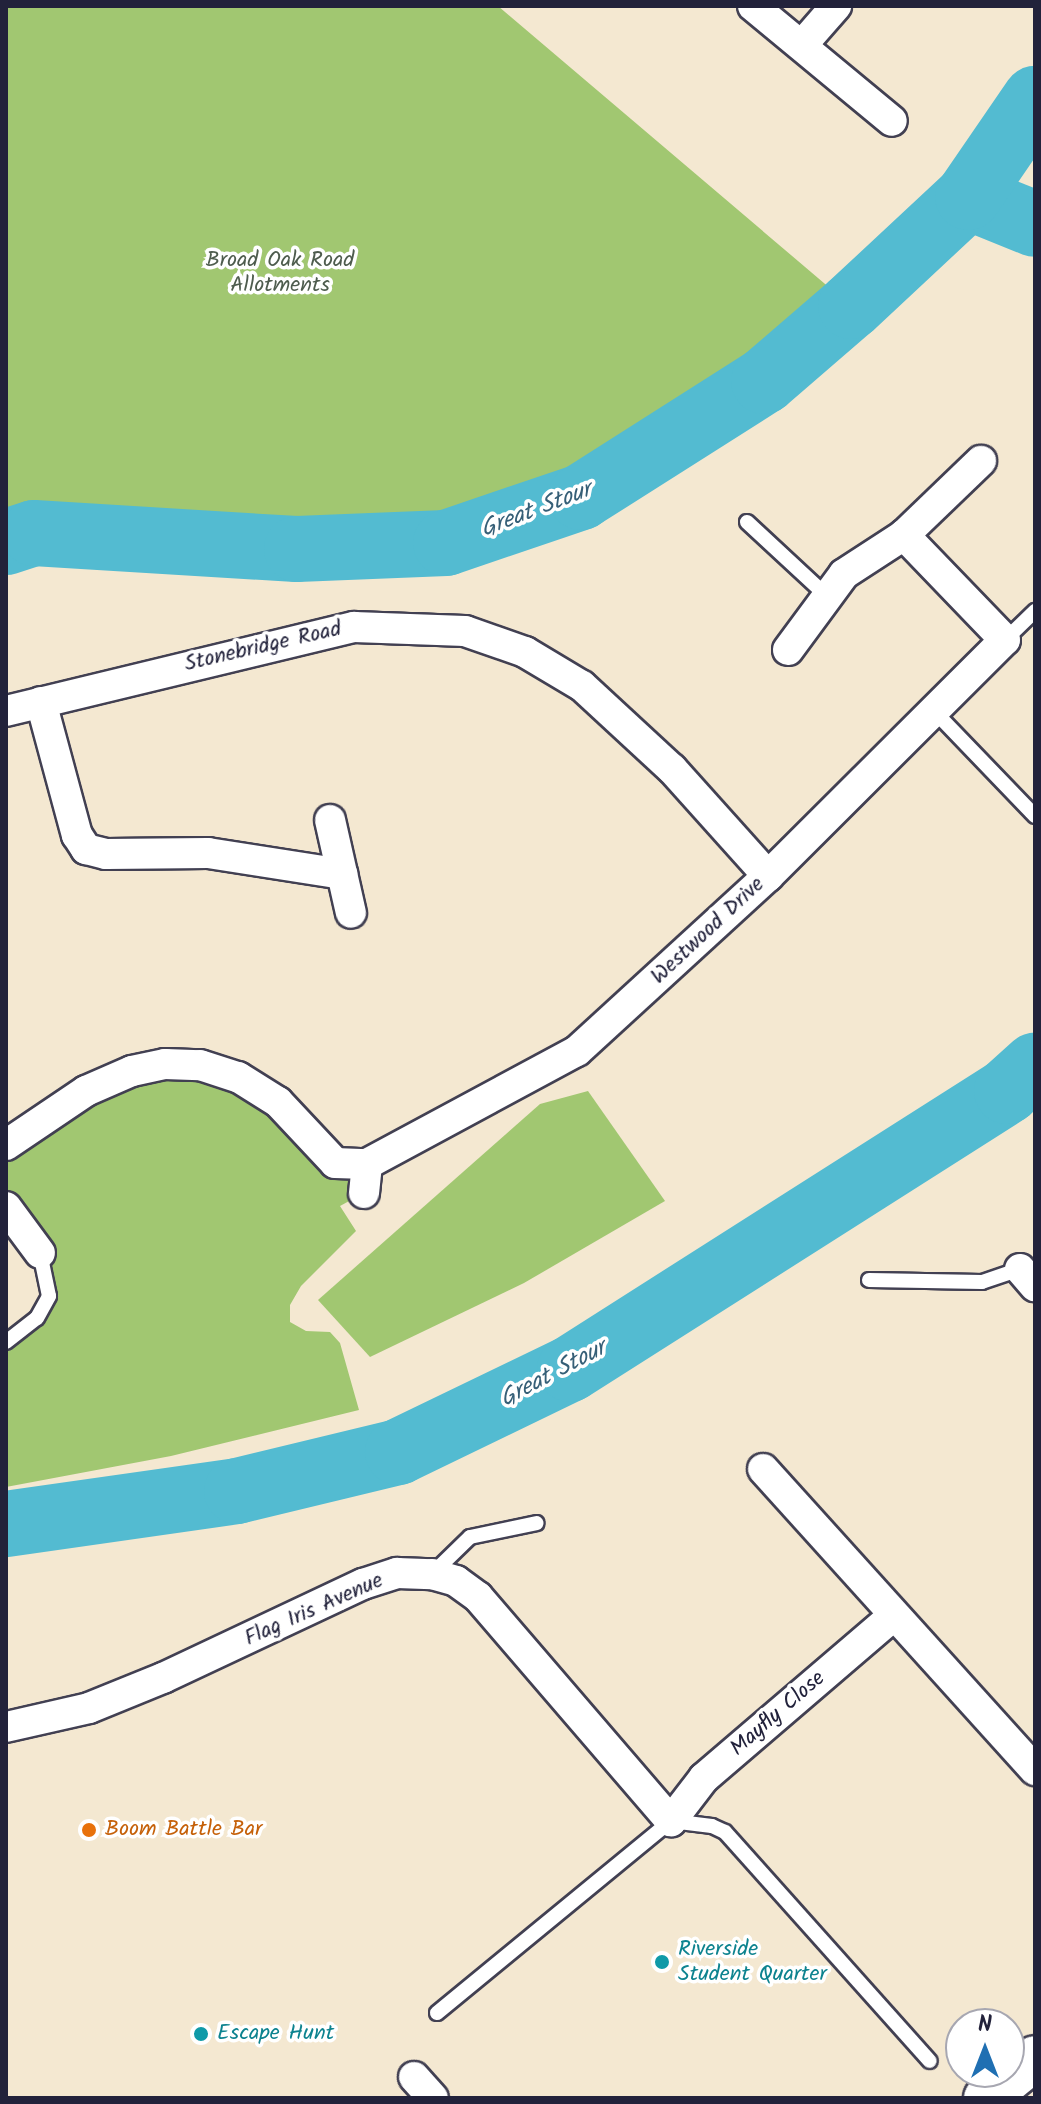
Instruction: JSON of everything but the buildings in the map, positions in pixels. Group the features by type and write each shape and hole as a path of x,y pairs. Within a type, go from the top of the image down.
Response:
{"highway":[{"path":"986,2098 1035,2058"}],"street":[{"path":"753,6 892,121"},
{"path":"802,45 836,6"},
{"path":"788,650 844,574 904,535 981,461"},
{"path":"904,535 1005,640"},
{"name":"Stonebridge Road","path":"6,711 354,627 465,631 525,652 582,686 672,769 768,876"},
{"name":"Westwood Drive","path":"6,1145 86,1091 132,1071 165,1064 200,1065 238,1077 278,1102 335,1163 366,1178 577,1051 768,876 936,713 1005,640"},
{"path":"41,702 77,835 86,849 106,854 208,853 342,874"},
{"path":"330,820 351,913"},
{"path":"6,1207 40,1253"},
{"path":"763,1469 1035,1770"},
{"name":"Flag Iris Avenue","path":"6,1727 89,1708 139,1688 363,1584 397,1573 432,1574 456,1581 478,1597 671,1821"},
{"name":"Mayfly Close","path":"671,1821 704,1778 894,1615"}],"lane":[{"path":"747,522 827,596"},
{"path":"1005,640 1035,611"},
{"path":"936,713 1035,816"},
{"path":"6,1342 37,1318 49,1296 40,1253"},
{"path":"869,1280 982,1282 1028,1277"},
{"path":"432,1574 470,1537 537,1523"},
{"path":"437,2013 671,1821 712,1826 725,1832 930,2061"}],"green space":[{"name":"Broad Oak Road Allotments","path":"6,6 498,6 838,295 749,376 683,423 576,484 443,533 295,541 32,527 6,532"},
{"path":"200,1065 310,1141 367,1164 364,1193 340,1206 356,1231 301,1286 290,1305 290,1322 306,1331 330,1332 340,1343 359,1410 171,1456 6,1487 6,1342 49,1296 46,1265 6,1207 6,1145 86,1091"},
{"path":"588,1091 665,1201 524,1283 370,1357 318,1300 540,1104"}],"waterway":[{"name":"Great Stour","path":"6,542 34,533 297,549 446,543 581,497 764,381 851,306 968,197 1035,99"},
{"name":"Great Stour","path":"968,197 1035,224"},
{"name":"Great Stour","path":"6,1524 237,1491 398,1452 570,1369 1007,1091 1035,1066"}],"place":[{"name":"Boom Battle Bar","path":"89,1830"},
{"name":"Riverside Student Quarter","path":"662,1962"},
{"name":"Escape Hunt","path":"201,2034"}]}
